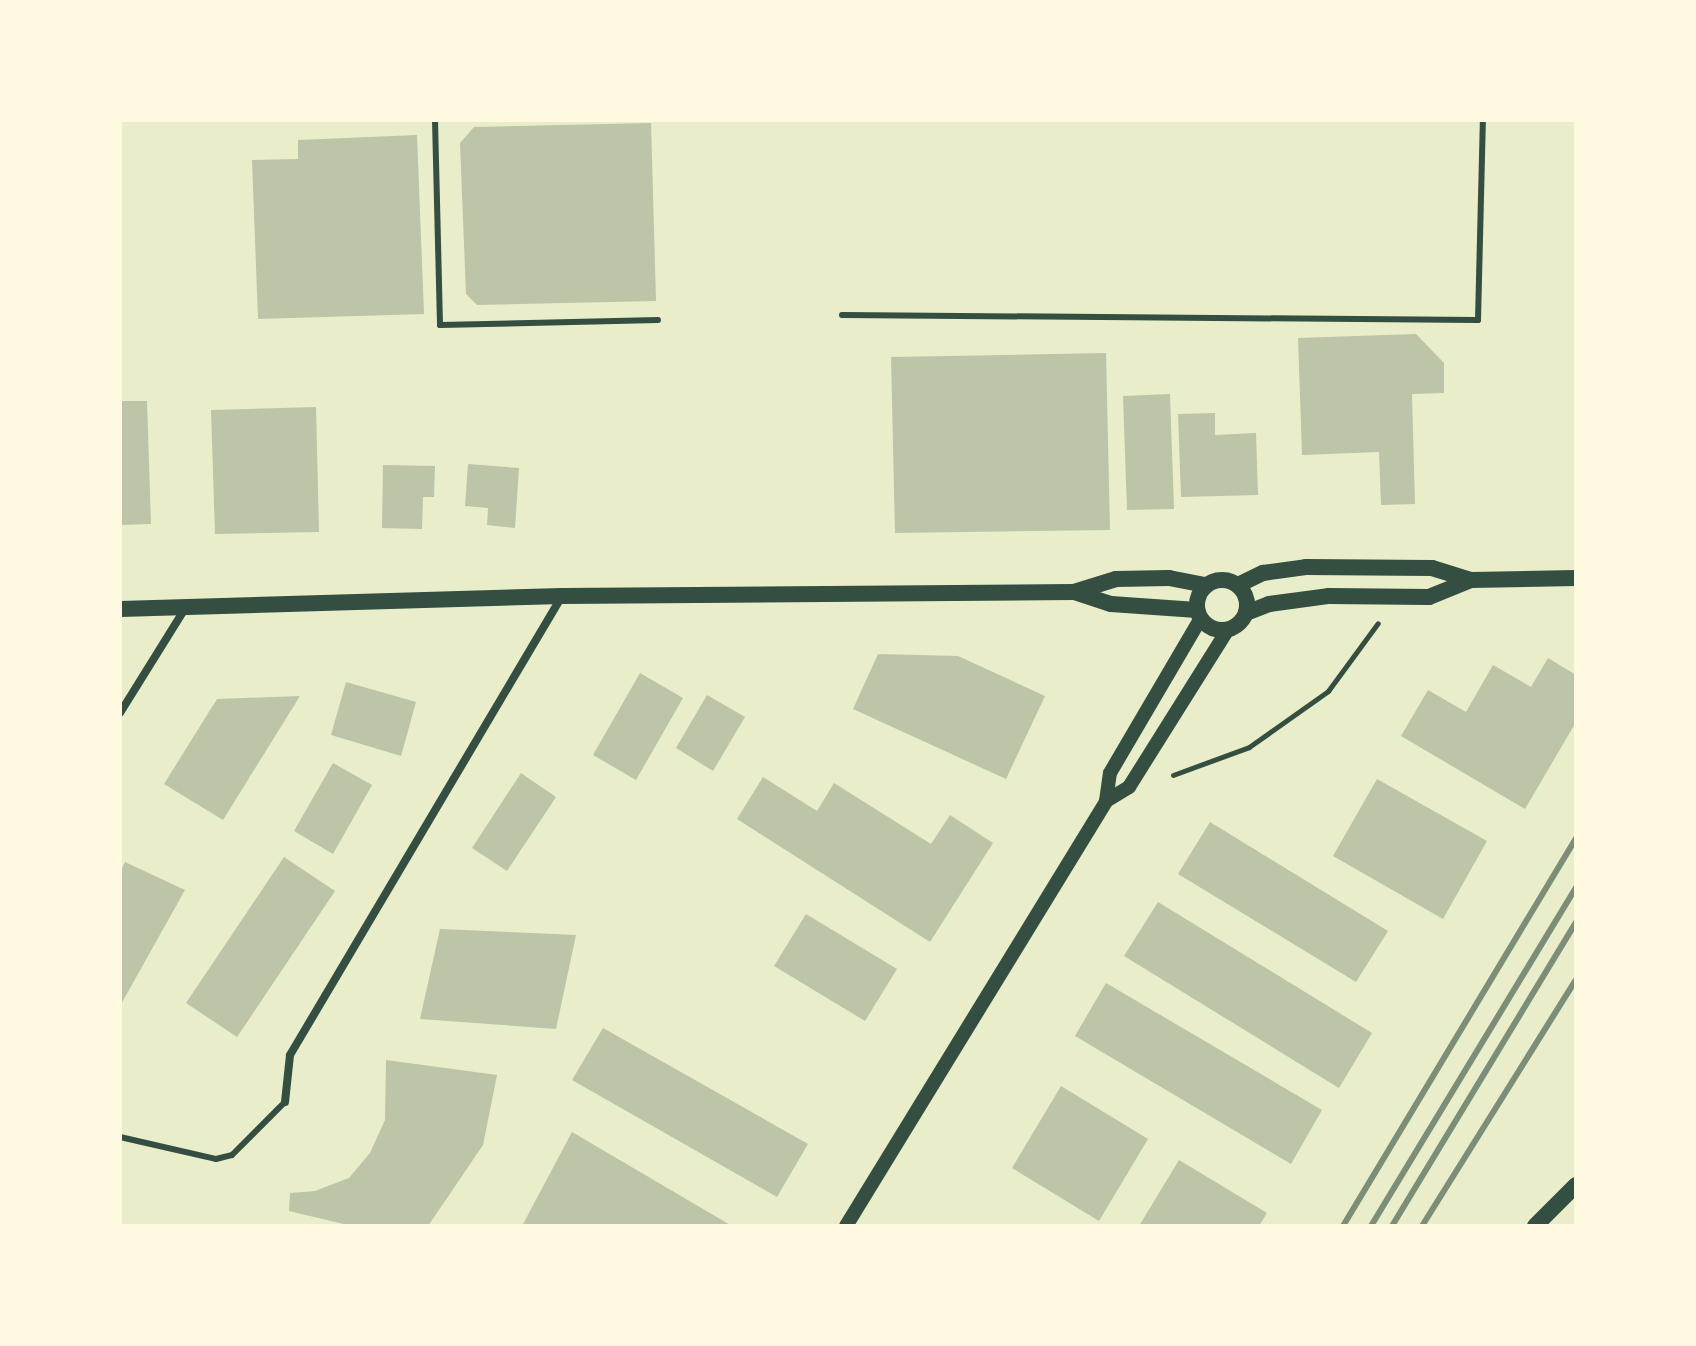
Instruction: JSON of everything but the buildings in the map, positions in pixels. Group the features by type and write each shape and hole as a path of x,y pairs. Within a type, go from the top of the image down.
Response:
{"main road":[{"path":"1238,585 1263,573 1306,567 1432,568 1471,580 1576,578"},
{"path":"120,609 562,596 1074,592 1116,579 1169,578 1206,585 1222,579 1238,585 1246,598 1246,613"},
{"path":"1074,592 1111,604 1199,614 1213,628 1228,629 1236,626 1246,613 1269,604 1329,596 1429,597 1471,580"},
{"path":"1199,614 1198,596 1206,585"},
{"path":"1535,1226 1576,1185"}],"street":[{"path":"285,1102 290,1055 562,596"},
{"path":"120,713 186,606"},
{"path":"846,1226 1106,801 1110,773 1199,614"},
{"path":"1106,801 1129,787 1228,629"}],"lane":[{"path":"435,120 440,325 658,320"},
{"path":"842,315 1478,320 1483,120"},
{"path":"120,1137 216,1159 232,1155 285,1102"}],"path":[{"path":"1173,775 1249,747 1328,691 1378,623"}],"railway":[{"path":"1343,1226 1576,838"},
{"path":"1371,1226 1576,887"},
{"path":"1392,1226 1576,922"},
{"path":"1422,1226 1576,980"}]}
